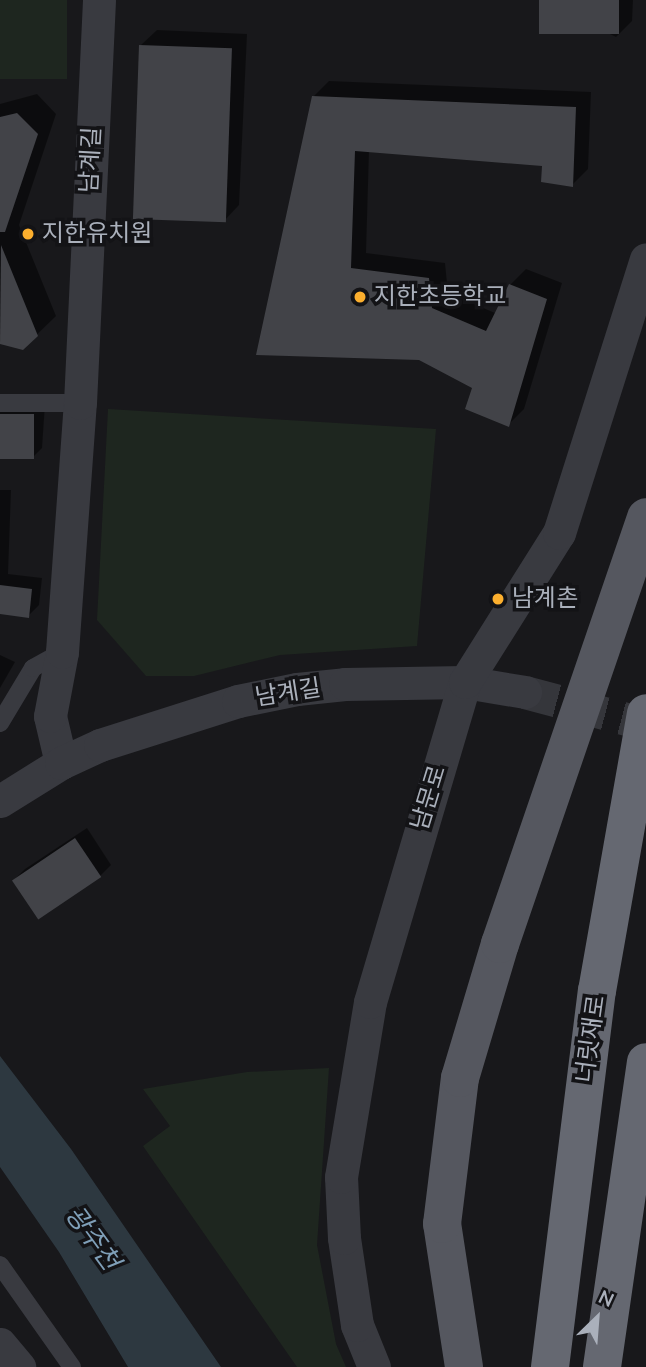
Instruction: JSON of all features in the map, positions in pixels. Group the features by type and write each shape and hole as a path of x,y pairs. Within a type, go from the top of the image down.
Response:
{"highway":[{"name":"너릿재로","path":"550,1367 597,991 646,713"},
{"path":"602,1367 606,1324 646,1062"}],"main road":[{"path":"464,1367 442,1224 460,1078 499,944 646,517"}],"street":[{"name":"남계길","path":"61,763 50,716 62,653 80,403 99,0"},
{"name":"남문로","path":"374,1367 357,1325 344,1238 341,1177 370,1002 465,682 559,533 646,259"},
{"name":"남계길","path":"0,801 61,763 100,745 238,701 345,684 465,682 525,692"},
{"path":"0,1344 19,1367"}],"lane":[{"path":"0,403 80,403"},
{"path":"0,723 33,668 62,653"},
{"path":"0,1265 72,1367"}],"shaded area":[{"path":"0,0 67,0 67,79 0,79"},
{"path":"108,409 436,429 417,646 280,655 194,676 146,676 97,620"},
{"path":"329,1068 317,1245 336,1344 346,1367 297,1367 143,1146 170,1126 143,1089 247,1072"}],"water":[{"name":"광주천","path":"0,1056 71,1149 221,1367 128,1367 59,1252 0,1167"}],"building":[{"path":"539,0 619,0 619,34 539,34"},
{"path":"139,45 232,48 226,222 133,219"},
{"path":"312,96 576,107 573,187 541,182 542,166 355,151 351,268 429,278 432,308 486,331 509,284 547,299 509,427 465,409 472,388 419,360 256,355"},
{"path":"17,113 38,134 5,232 0,232 0,117"},
{"path":"1,245 38,336 23,350 0,344"},
{"path":"0,414 34,414 34,459 0,459"},
{"path":"0,585 32,589 29,618 0,614"},
{"path":"75,838 101,877 38,919 12,880"}],"tunnel":[{"path":"525,692 646,724"}],"place":[{"name":"지한유치원","path":"28,234"},
{"name":"지한초등학교","path":"360,297"},
{"name":"남계촌","path":"498,599"}]}
